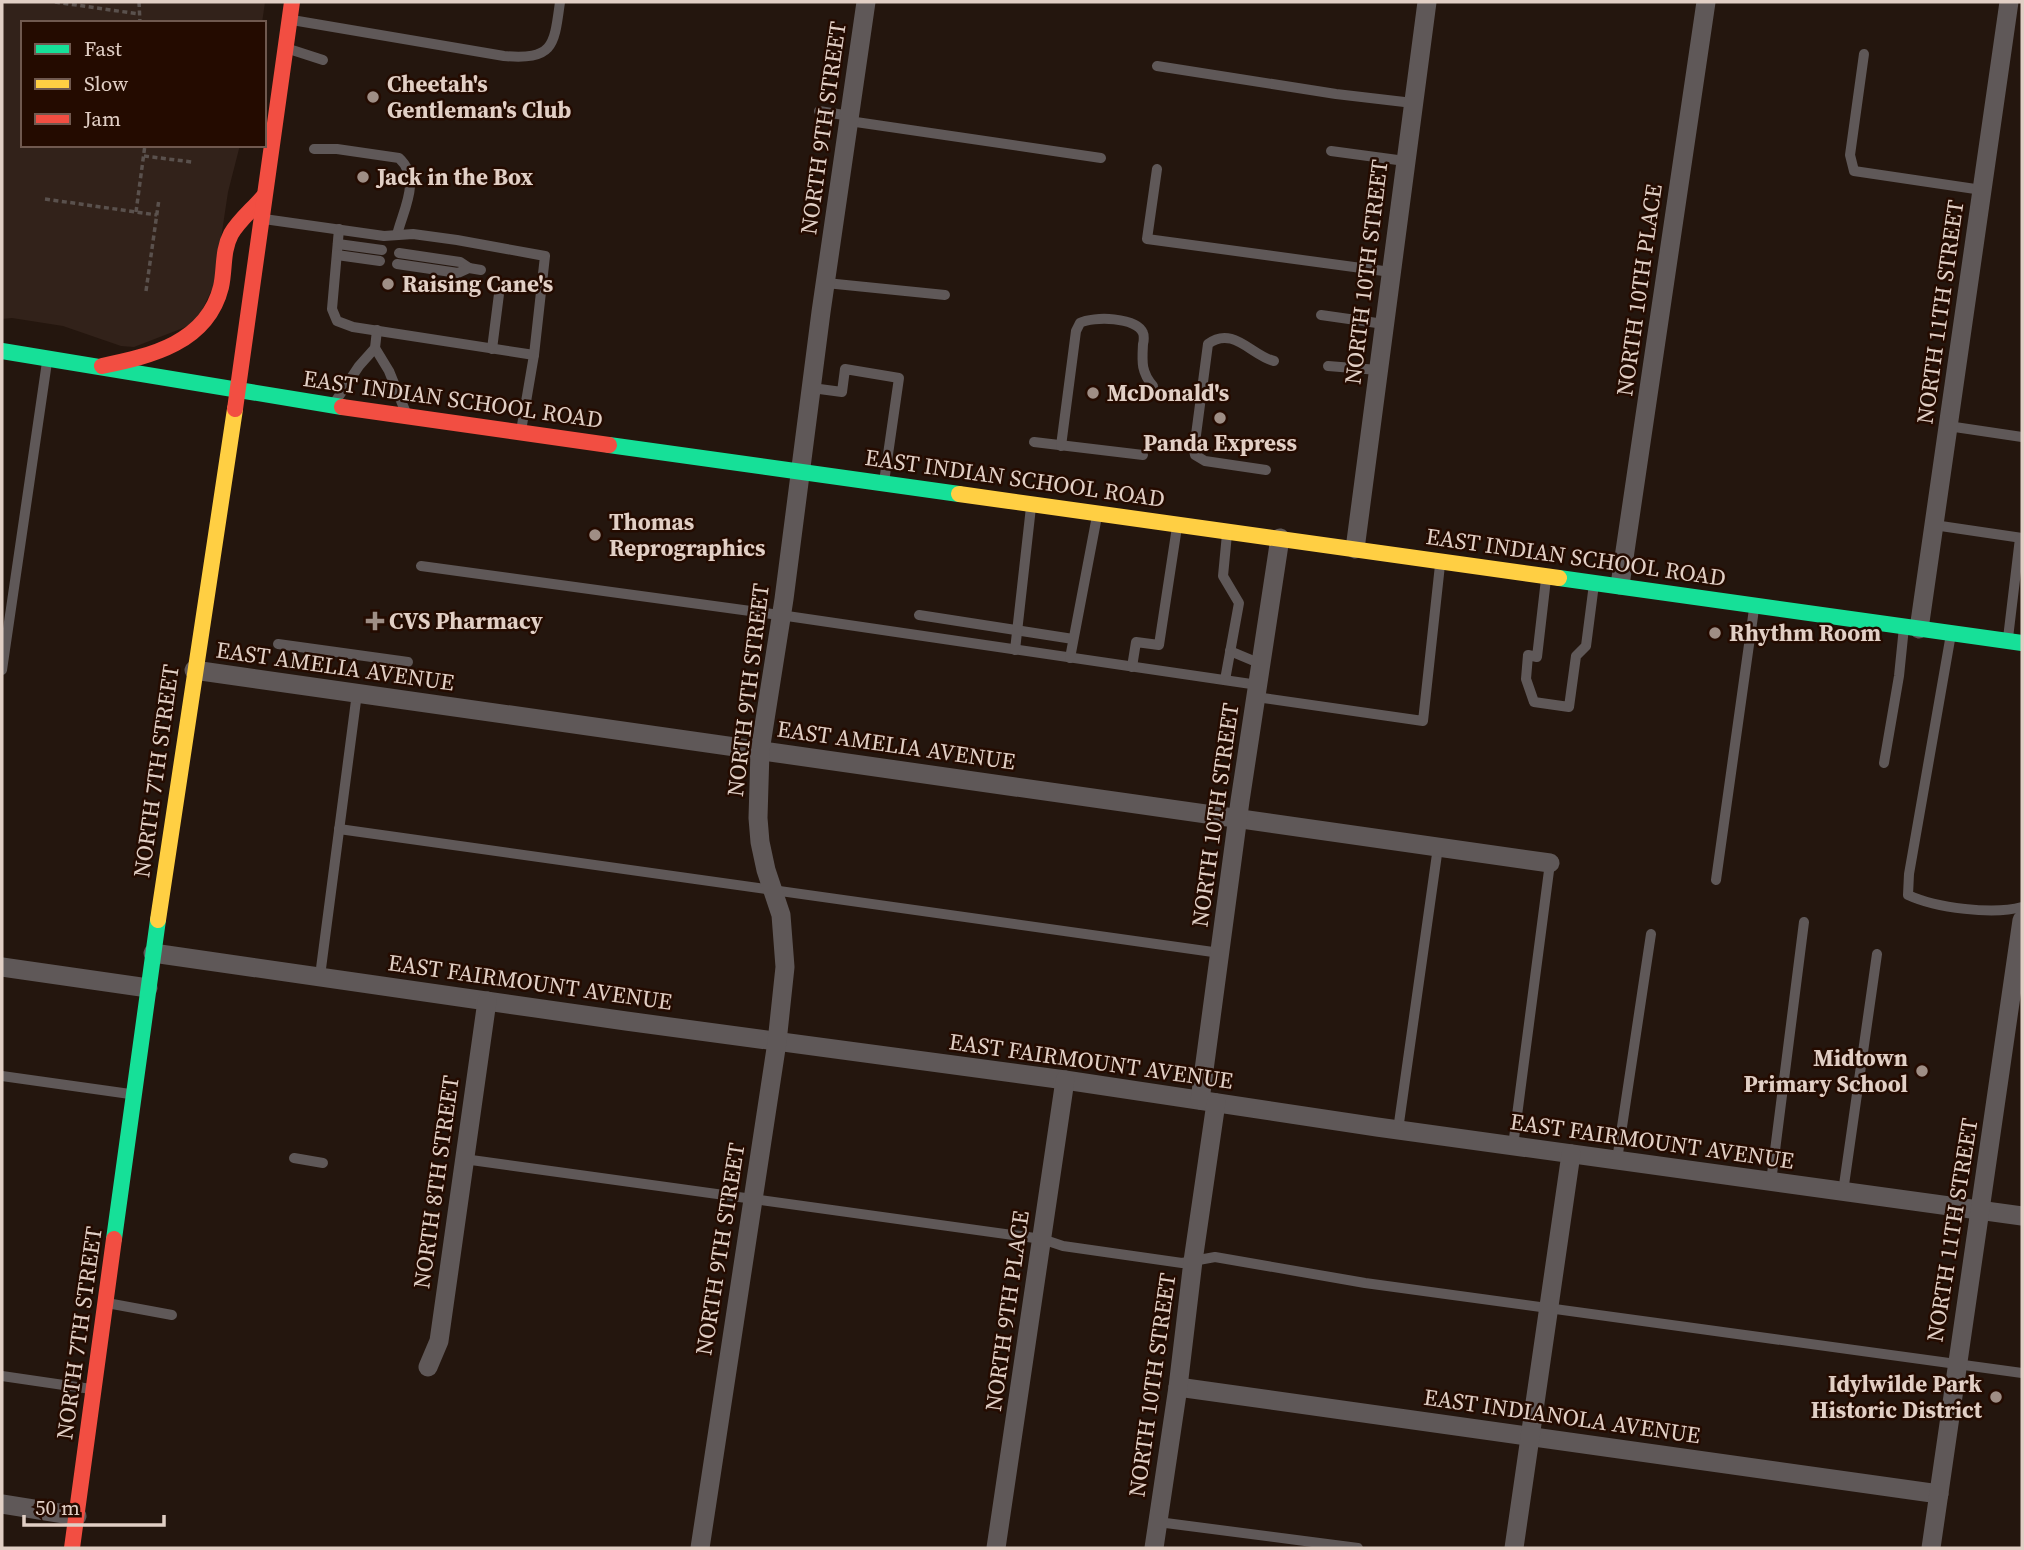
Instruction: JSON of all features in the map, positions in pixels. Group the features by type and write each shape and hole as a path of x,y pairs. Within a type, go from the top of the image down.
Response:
{"main road":[{"name":"NORTH 7TH STREET","path":"72,1548 148,988 292,2"},
{"path":"102,366 157,353 201,327 220,289 229,237 263,197"},
{"name":"EAST INDIAN SCHOOL ROAD","path":"2,351 333,406 2015,642"}],"street":[{"name":"NORTH 9TH STREET","path":"700,1548 777,1042 785,967 781,915 760,842 760,751 866,2"},
{"name":"NORTH 10TH STREET","path":"1354,548 1427,2"},
{"name":"NORTH 10TH PLACE","path":"1620,585 1706,2"},
{"name":"NORTH 11TH STREET","path":"1912,628 1934,525 2009,2"},
{"name":"NORTH 10TH STREET","path":"1154,1548 1178,1387 1193,1261 1220,953 1280,538"},
{"name":"EAST AMELIA AVENUE","path":"194,670 1550,863"},
{"name":"NORTH 11TH STREET","path":"1931,1548 2022,920"},
{"name":"EAST FAIRMOUNT AVENUE","path":"153,953 2022,1216"},
{"path":"2,967 148,988"},
{"name":"NORTH 8TH STREET","path":"428,1367 439,1341 487,1001"},
{"name":"NORTH 9TH PLACE","path":"996,1548 1065,1080"},
{"path":"1514,1548 1571,1154"},
{"name":"EAST INDIANOLA AVENUE","path":"1178,1387 1939,1494"},
{"path":"2,1504 77,1516"}],"lane":[{"path":"289,20 530,58 546,51 555,38 560,2"},
{"path":"285,48 323,60"},
{"path":"1864,54 1850,155 1854,171 1982,190"},
{"path":"1157,66 1336,94 1413,103"},
{"path":"818,111 1101,158"},
{"path":"314,149 337,149 399,158 405,164 411,182 397,235"},
{"path":"1331,150 1405,161"},
{"path":"1157,169 1147,239 1391,272"},
{"path":"261,218 384,236 413,234 545,256 534,355 521,432"},
{"path":"339,229 332,309 337,321 352,327 534,355"},
{"path":"337,255 381,256 338,244"},
{"path":"398,258 460,261 469,268 481,270"},
{"path":"826,283 944,295"},
{"path":"492,349 499,293"},
{"path":"1321,315 1384,324"},
{"path":"1061,446 1076,331 1080,323 1098,317 1139,327 1143,332 1143,371 1153,386"},
{"path":"333,406 359,366 375,348 377,330"},
{"path":"1266,470 1205,461 1195,455 1194,450 1208,344 1218,338 1235,340 1246,344 1262,358 1274,361"},
{"path":"375,348 389,371 407,416"},
{"path":"2,670 48,358"},
{"path":"1328,366 1378,370"},
{"path":"812,388 842,392 845,369 899,378 884,482"},
{"path":"1948,426 2022,437"},
{"path":"1034,442 1143,455"},
{"path":"1015,650 1032,503"},
{"path":"1070,658 1098,512"},
{"path":"1132,667 1136,642 1159,646 1177,523"},
{"path":"1934,525 2021,538 2015,642"},
{"path":"1225,680 1239,603 1223,576 1227,530"},
{"path":"421,566 825,621 1225,680 1257,691 1423,721 1440,560"},
{"path":"1547,575 1537,657 1528,655 1526,679 1534,702 1570,707 1576,656 1586,646 1594,582"},
{"path":"1716,880 1755,605"},
{"path":"919,615 1073,639"},
{"path":"1884,763 1899,676 1912,628"},
{"path":"1951,633 1909,874 1908,895 1922,901 1969,908 2010,910 2022,907"},
{"path":"278,644 408,662"},
{"path":"1230,651 1261,664"},
{"path":"320,976 357,693"},
{"path":"339,828 1220,953"},
{"path":"1398,1130 1438,847"},
{"path":"1513,1146 1550,863"},
{"path":"1772,1182 1804,922"},
{"path":"1617,1160 1651,934"},
{"path":"1843,1192 1877,954"},
{"path":"2,1076 134,1095"},
{"path":"293,1158 323,1163"},
{"path":"463,1159 1042,1239 1063,1246 1182,1262 1214,1257 1364,1283 2022,1373"},
{"path":"106,1303 172,1315"},
{"path":"2,1376 94,1389"},
{"path":"1158,1522 1358,1548"}],"path":[{"path":"55,2 139,14"},
{"path":"139,2 140,21"},
{"path":"136,212 145,147"},
{"path":"144,156 192,162"},
{"path":"45,199 157,215"},
{"path":"146,291 159,200"}],"shaded area":[{"path":"2,2 265,2 262,21 21,21 21,147 239,147 228,192 214,285 196,323 134,347 121,346 63,326 12,318 2,319"}],"traffic: fast":[{"path":"2,351 342,407"},
{"path":"609,445 959,494"},
{"path":"1559,578 2022,643"},
{"path":"114,1239 158,920"}],"traffic: slow":[{"path":"158,920 235,409"},
{"path":"959,494 1559,578"}],"traffic: jam":[{"path":"235,409 292,2"},
{"path":"102,366 175,344 203,322 214,306 221,287 228,240 242,219 263,197"},
{"path":"342,407 609,445"},
{"path":"72,1548 114,1239"}],"place":[{"name":"Cheetah's Gentleman's Club","path":"373,97"},
{"name":"Jack in the Box","path":"363,177"},
{"name":"Raising Cane's","path":"388,284"},
{"name":"McDonald's","path":"1093,393"},
{"name":"Panda Express","path":"1220,418"},
{"name":"Thomas Reprographics","path":"595,535"},
{"name":"CVS Pharmacy","path":"375,621"},
{"name":"Rhythm Room","path":"1715,633"},
{"name":"Midtown Primary School","path":"1922,1071"},
{"name":"Idylwilde Park Historic District","path":"1996,1397"}]}
